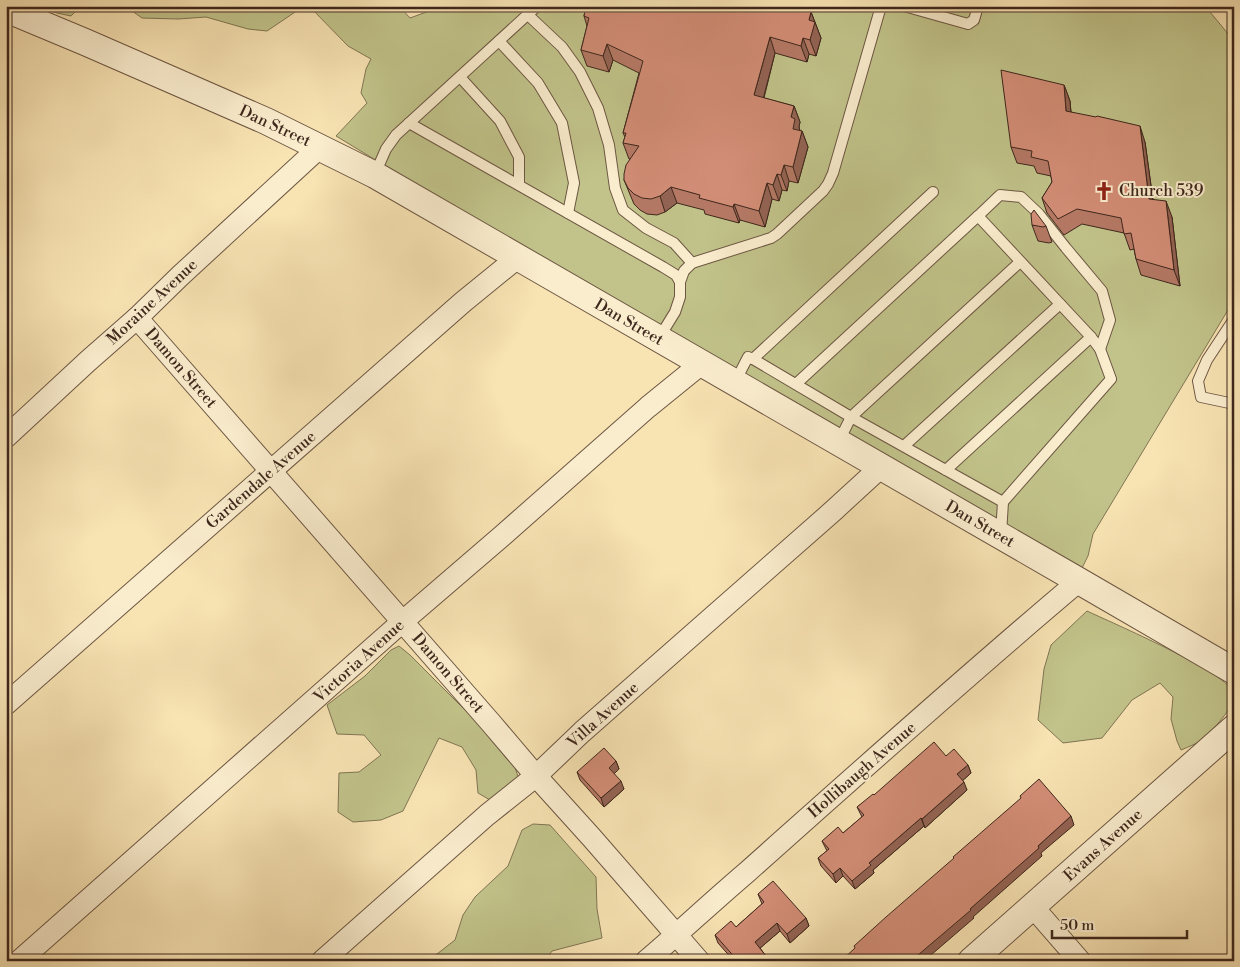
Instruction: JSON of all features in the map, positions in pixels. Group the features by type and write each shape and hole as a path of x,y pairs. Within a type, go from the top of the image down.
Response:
{"street":[{"name":"Dan Street","path":"6,9 234,106 375,175 1234,671"},
{"name":"Moraine Avenue","path":"6,437 88,361 138,318 180,276 320,147"},
{"name":"Gardendale Avenue","path":"6,704 463,302 517,258"},
{"name":"Damon Street","path":"138,318 698,961"},
{"name":"Victoria Avenue","path":"19,961 402,622 648,407 702,364"},
{"name":"Villa Avenue","path":"322,961 488,815 536,776 582,732 882,467"},
{"name":"Hollibaugh Avenue","path":"646,961 1079,581"},
{"name":"Evans Avenue","path":"971,961 1234,728"},
{"path":"1033,907 1080,961"}],"lane":[{"path":"375,175 386,148 396,136 537,6"},
{"path":"659,338 675,312 680,297 680,282 684,271 692,263 771,238 823,191 828,184 833,173 881,6"},
{"path":"904,6 929,9 968,24 974,20 978,6"},
{"path":"528,15 562,47 580,72 598,108 609,145 615,188 623,210 646,228 674,243 692,263"},
{"path":"499,41 538,83 562,123 574,183 568,213"},
{"path":"460,76 500,121 519,157 519,185"},
{"path":"409,123 663,267 676,275 680,282"},
{"path":"753,360 933,192"},
{"path":"796,384 1000,195 1021,197 1039,214 1102,291 1110,320 1100,349"},
{"path":"978,216 1091,337 1100,349 1111,379 1003,502 1000,535"},
{"path":"839,442 852,417 1020,262"},
{"path":"904,446 1060,304"},
{"path":"1234,319 1207,360 1198,381 1201,397 1234,404"},
{"path":"946,470 1091,337"},
{"path":"734,382 748,357 1003,502"}],"green space":[{"path":"36,6 81,6 71,16"},
{"path":"125,6 304,6 267,31 248,29 206,17 178,19 142,18"},
{"path":"309,6 399,6 410,18 432,10 435,6 1205,6 1234,41 1234,300 1093,534 1088,556 1082,568 336,136 367,103 361,93 366,69 371,59 348,46"},
{"path":"1087,611 1192,661 1227,685 1234,694 1234,701 1224,716 1202,740 1181,750 1171,719 1173,697 1160,683 1132,700 1102,738 1063,743 1038,720 1044,669 1051,645"},
{"path":"399,646 471,716 514,764 519,780 490,800 478,793 476,770 462,747 439,738 403,811 381,820 353,822 338,812 339,773 359,772 381,755 364,735 337,734 327,705 365,676 391,650"},
{"path":"533,824 550,825 596,877 597,909 602,938 552,951 545,961 428,961 455,940 463,915 475,897 508,866 522,830"}],"building":[{"path":"586,6 789,6 811,12 809,20 815,22 810,40 803,38 801,46 770,37 754,95 794,106 791,117 795,119 793,129 802,131 793,167 784,165 781,175 777,174 773,185 767,183 759,211 734,204 733,207 699,198 700,195 671,187 660,196 651,199 642,198 628,188 624,180 626,165 639,146 623,143 626,133 623,133 643,61 607,44 603,56 581,50 589,18 584,16"},
{"name":"Church 539","path":"1001,70 1064,85 1066,111 1140,126 1149,199 1166,201 1174,270 1136,259 1131,233 1124,234 1121,218 1077,209 1058,219 1042,198 1052,182 1048,161 1031,157 1032,151 1011,147"},
{"path":"1034,210 1046,226 1032,225 1031,214"},
{"path":"934,742 946,756 954,749 968,765 957,774 964,782 869,863 871,865 852,881 840,868 833,874 818,858 829,849 822,841 838,827 843,833 864,815 857,807 874,795"},
{"path":"604,748 616,761 609,768 621,781 601,798 577,772"},
{"path":"1039,779 1071,816 1038,846 1039,848 911,961 841,961 855,948 854,946 1021,798 1020,796"},
{"path":"773,881 806,918 787,934 777,923 755,942 766,956 760,961 738,961 715,935 731,921 736,927 764,902 758,894"}],"place":[{"name":"Church 539","path":"1104,191"}]}
